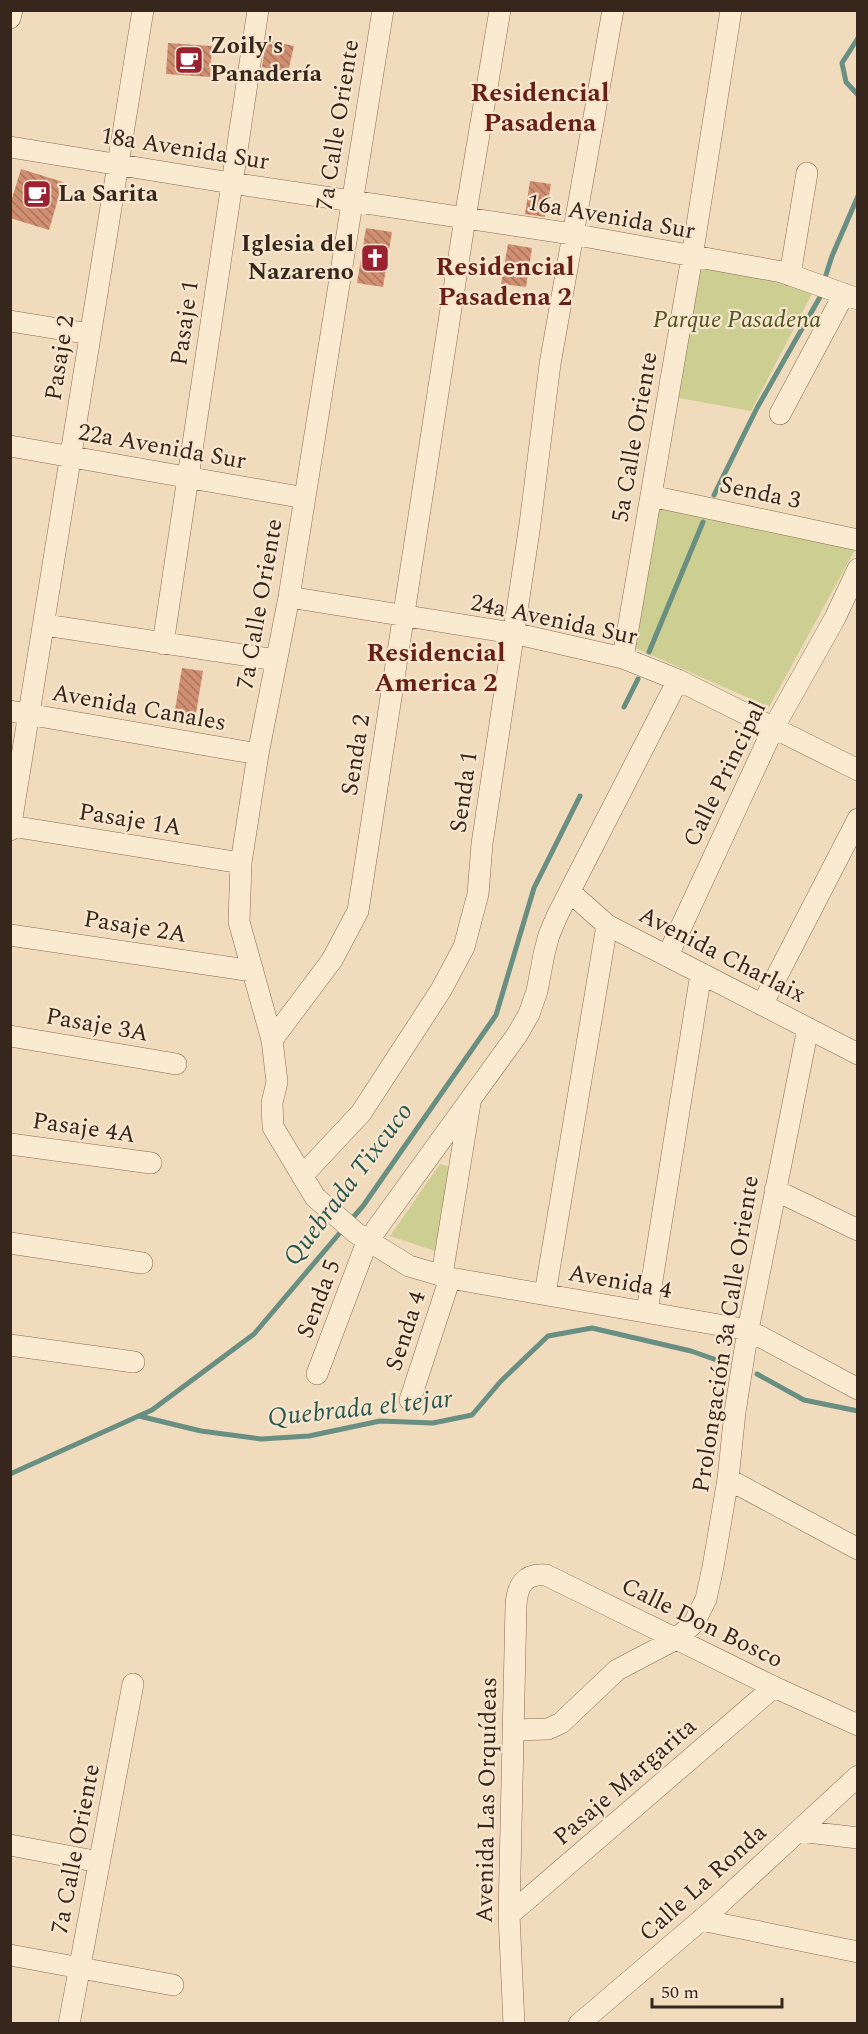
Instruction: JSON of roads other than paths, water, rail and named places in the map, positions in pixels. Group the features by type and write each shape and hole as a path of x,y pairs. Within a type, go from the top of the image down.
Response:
{"street":[{"path":"10,18 12,10"},
{"name":"Pasaje 2","path":"11,828 20,713 45,625 143,10"},
{"name":"Pasaje 1","path":"163,644 258,10"},
{"name":"7a Calle Oriente","path":"354,1231 315,1197 273,1127 272,1103 277,1082 272,1040 239,922 241,863 258,754 289,597 383,10"},
{"name":"Senda 1","path":"302,1176 362,1113 441,990 464,947 478,894 482,844 530,524 550,364 613,10"},
{"name":"5a Calle Oriente","path":"623,658 692,256 731,10"},
{"name":"Senda 2","path":"272,1040 332,960 358,911 498,19"},
{"name":"18a Avenida Sur","path":"10,147 351,201"},
{"path":"790,274 807,173"},
{"name":"16a Avenida Sur","path":"351,201 572,234 790,274 844,290"},
{"path":"780,414 844,290"},
{"path":"10,321 90,334"},
{"name":"22a Avenida Sur","path":"10,446 305,498"},
{"name":"Senda 3","path":"651,496 858,540"},
{"path":"835,618 858,569"},
{"name":"24a Avenida Sur","path":"289,597 513,633 623,658 678,680 858,770"},
{"path":"835,618 858,597"},
{"name":"Calle Principal","path":"668,955 774,727 835,618"},
{"path":"45,625 276,660"},
{"path":"354,1231 471,1099 518,1035 530,1014 549,934 678,680"},
{"name":"Avenida Canales","path":"20,713 258,754"},
{"path":"762,1005 858,819"},
{"name":"Pasaje 1A","path":"11,828 241,863"},
{"name":"Avenida Charlaix","path":"570,892 607,925 858,1054"},
{"path":"545,1294 607,925"},
{"name":"Pasaje 2A","path":"10,934 253,971"},
{"path":"640,1311 701,973"},
{"name":"Prolongación 3a Calle Oriente","path":"513,1730 548,1729 561,1724 617,1670 676,1640 694,1623 706,1599 728,1479 735,1412 748,1330 808,1028"},
{"name":"Pasaje 3A","path":"10,1036 176,1064"},
{"name":"Senda 4","path":"410,1400 446,1277 471,1099"},
{"name":"Pasaje 4A","path":"10,1144 151,1162"},
{"path":"776,1190 858,1230"},
{"name":"Avenida 4","path":"354,1231 409,1266 446,1277 748,1330 858,1389"},
{"name":"Senda 5","path":"317,1374 354,1231"},
{"path":"10,1243 142,1263"},
{"path":"10,1345 134,1362"},
{"path":"728,1479 858,1549"},
{"name":"Calle Don Bosco","path":"525,1580 531,1576 546,1575 676,1640 858,1725"},
{"name":"Avenida Las Orquídeas","path":"514,2024 508,1915 516,1606 519,1588 525,1580"},
{"name":"7a Calle Oriente","path":"69,2024 133,1684"},
{"name":"Pasaje Margarita","path":"508,1915 774,1687"},
{"name":"Calle La Ronda","path":"579,2024 701,1920 858,1776"},
{"path":"800,1831 858,1838"},
{"path":"10,1845 99,1862"},
{"path":"701,1920 858,1952"},
{"path":"10,1955 173,1985"}],"waterway":[{"name":"Quebrada Tixcuco","path":"858,38 842,63 846,82 858,95"},
{"name":"Quebrada Tixcuco","path":"824,281 832,256 858,196"},
{"name":"Quebrada Tixcuco","path":"714,495 757,408 822,290"},
{"name":"Quebrada Tixcuco","path":"649,652 703,522"},
{"name":"Quebrada Tixcuco","path":"624,707 638,679"},
{"name":"Quebrada Tixcuco","path":"350,1221 363,1206 496,1015 534,888 580,796"},
{"name":"Quebrada Tixcuco","path":"10,1474 152,1410 254,1334 344,1228"},
{"name":"Quebrada el tejar","path":"139,1416 201,1431 261,1439 309,1436 380,1421 433,1423 472,1415 501,1381 548,1336 592,1328 691,1351 728,1364"},
{"name":"Quebrada el tejar","path":"757,1374 804,1400 858,1411"}],"place":[{"name":"Zoily's Panadería","path":"189,60"},
{"name":"La Sarita","path":"37,194"},
{"name":"Iglesia del Nazareno","path":"375,258"}],"district":[{"name":"Residencial Pasadena","path":"540,108"},
{"name":"Residencial Pasadena 2","path":"505,282"},
{"name":"Residencial America 2","path":"436,668"}],"park label":[{"name":"Parque Pasadena","path":"737,320"}]}
